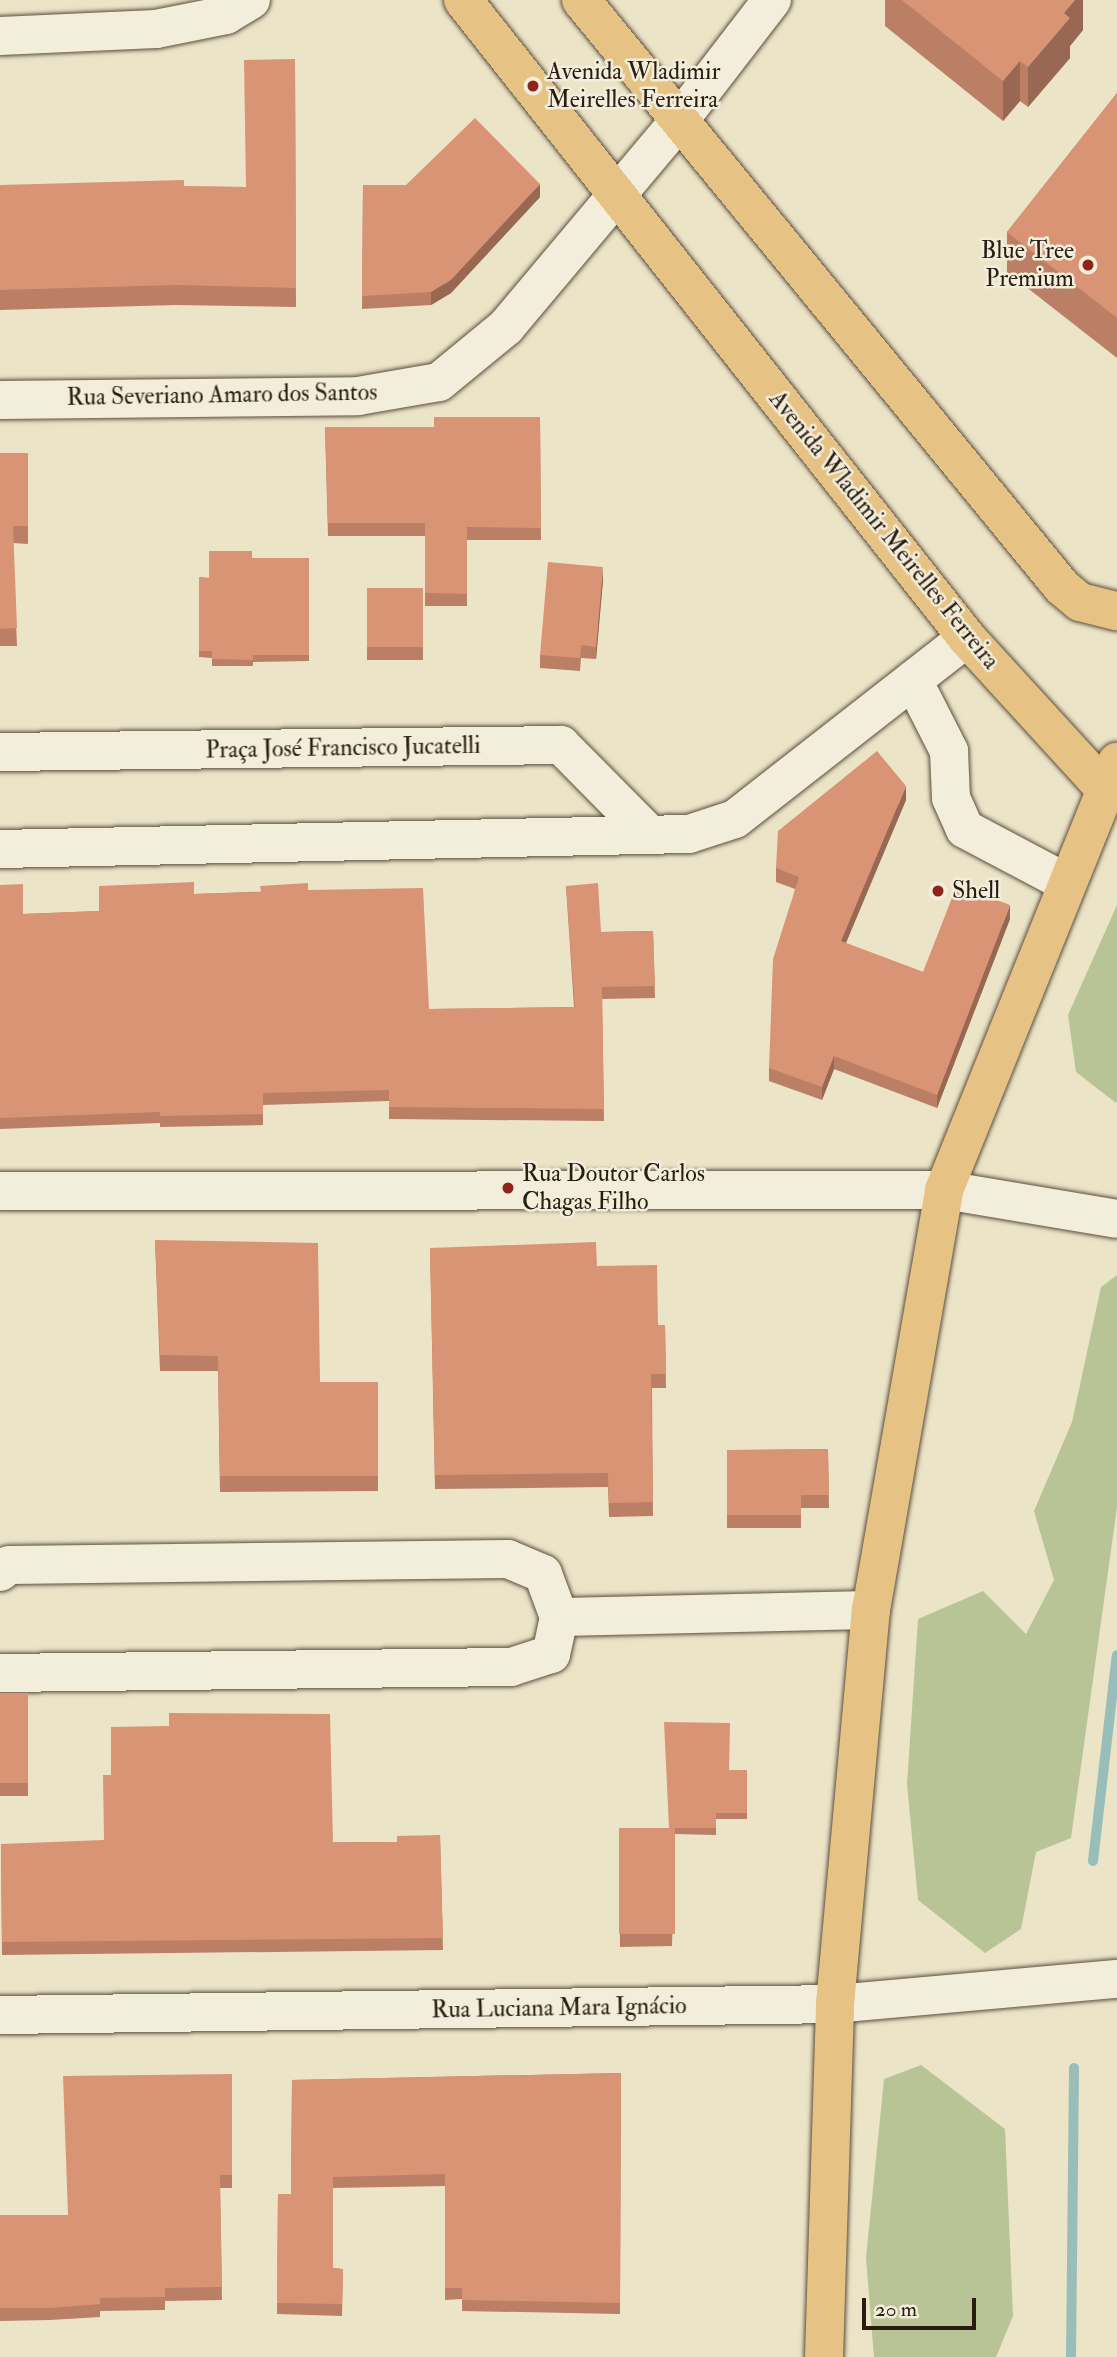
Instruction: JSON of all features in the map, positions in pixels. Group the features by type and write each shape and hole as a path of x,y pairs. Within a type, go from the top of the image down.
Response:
{"main road":[{"name":"Avenida Wladimir Meirelles Ferreira","path":"463,0 967,638 1111,776"},
{"path":"581,0 678,122 1062,587 1080,602 1117,611"},
{"path":"824,2357 835,2004 871,1610 944,1190 1111,776"}],"street":[{"path":"0,36 147,15 226,15 251,0"},
{"name":"Rua Severiano Amaro dos Santos","path":"0,400 358,396 439,382 506,327 678,122 772,0"},
{"path":"0,849 689,834 735,818 967,638"},
{"path":"913,680 949,751 951,798 965,829 1067,883"},
{"name":"Praça José Francisco Jucatelli","path":"0,752 561,745 649,834"},
{"path":"0,1191 944,1190 1117,1219"},
{"path":"0,1572 9,1565 508,1559 543,1574 559,1617 551,1654 511,1667 0,1673"},
{"path":"559,1617 871,1610"},
{"name":"Rua Luciana Mara Ignácio","path":"0,2015 835,2004 1117,1979"}],"green space":[{"path":"1117,905 1116,1103 1076,1072 1068,1015"},
{"path":"1117,1275 1117,1507 1071,1838 1036,1852 1021,1929 985,1953 918,1900 907,1784 918,1619 983,1591 1026,1634 1054,1580 1034,1511 1072,1422 1101,1287"},
{"path":"921,2065 1005,2129 1013,2316 996,2357 874,2357 866,2258 884,2079"}],"building":[{"path":"902,0 1075,0 1064,13 1070,18 1028,67 1020,61 1003,81"},
{"path":"295,59 296,288 176,285 0,290 0,185 184,180 184,186 246,187 244,60"},
{"path":"1117,93 1117,318 1007,232"},
{"path":"475,118 540,184 451,280 431,292 362,296 363,185 406,185"},
{"path":"434,417 540,417 541,528 467,527 467,594 425,593 425,523 328,523 325,427 434,427"},
{"path":"0,453 28,453 28,526 13,526 17,628 0,629"},
{"path":"209,551 252,551 252,558 309,558 309,655 253,655 253,660 212,659 212,651 199,651 199,577 209,578"},
{"path":"548,562 603,567 596,647 581,645 580,658 540,655"},
{"path":"367,588 423,588 423,647 367,647"},
{"path":"877,751 906,786 841,941 923,972 957,885 1010,905 937,1095 834,1056 822,1087 769,1068 773,959 799,877 776,868 778,831"},
{"path":"194,882 194,894 261,892 260,886 308,883 308,890 423,888 429,1009 575,1007 566,886 598,883 601,932 653,931 655,986 602,987 604,1109 389,1107 389,1090 263,1093 263,1114 160,1116 160,1112 0,1118 0,885 23,884 23,914 99,911 99,886"},
{"path":"155,1240 318,1243 320,1382 378,1382 378,1476 220,1476 218,1356 160,1355"},
{"path":"596,1242 597,1266 657,1265 658,1325 665,1325 666,1374 651,1374 653,1502 609,1503 608,1473 435,1475 430,1248"},
{"path":"828,1449 829,1495 801,1495 801,1515 727,1515 727,1450"},
{"path":"0,1693 28,1693 28,1783 0,1783"},
{"path":"169,1713 330,1714 333,1843 397,1842 397,1836 440,1835 443,1938 2,1942 1,1844 104,1840 103,1775 111,1775 111,1727 169,1726"},
{"path":"664,1722 730,1723 729,1770 747,1770 747,1813 716,1813 716,1828 669,1828"},
{"path":"619,1828 675,1828 675,1934 619,1934"},
{"path":"621,2073 620,2303 462,2300 462,2288 445,2288 445,2174 333,2177 333,2268 343,2269 342,2304 277,2303 278,2194 291,2194 292,2080"},
{"path":"232,2074 232,2175 220,2175 222,2287 165,2288 165,2297 100,2298 100,2304 0,2308 0,2215 68,2215 63,2076"}],"waterway":[{"path":"1093,1861 1117,1655"},
{"path":"1071,2357 1074,2068"}],"place":[{"name":"Avenida Wladimir Meirelles Ferreira","path":"533,86"},
{"name":"Blue Tree Premium","path":"1088,265"},
{"name":"Shell","path":"938,891"},
{"name":"Rua Doutor Carlos Chagas Filho","path":"508,1188"}]}
